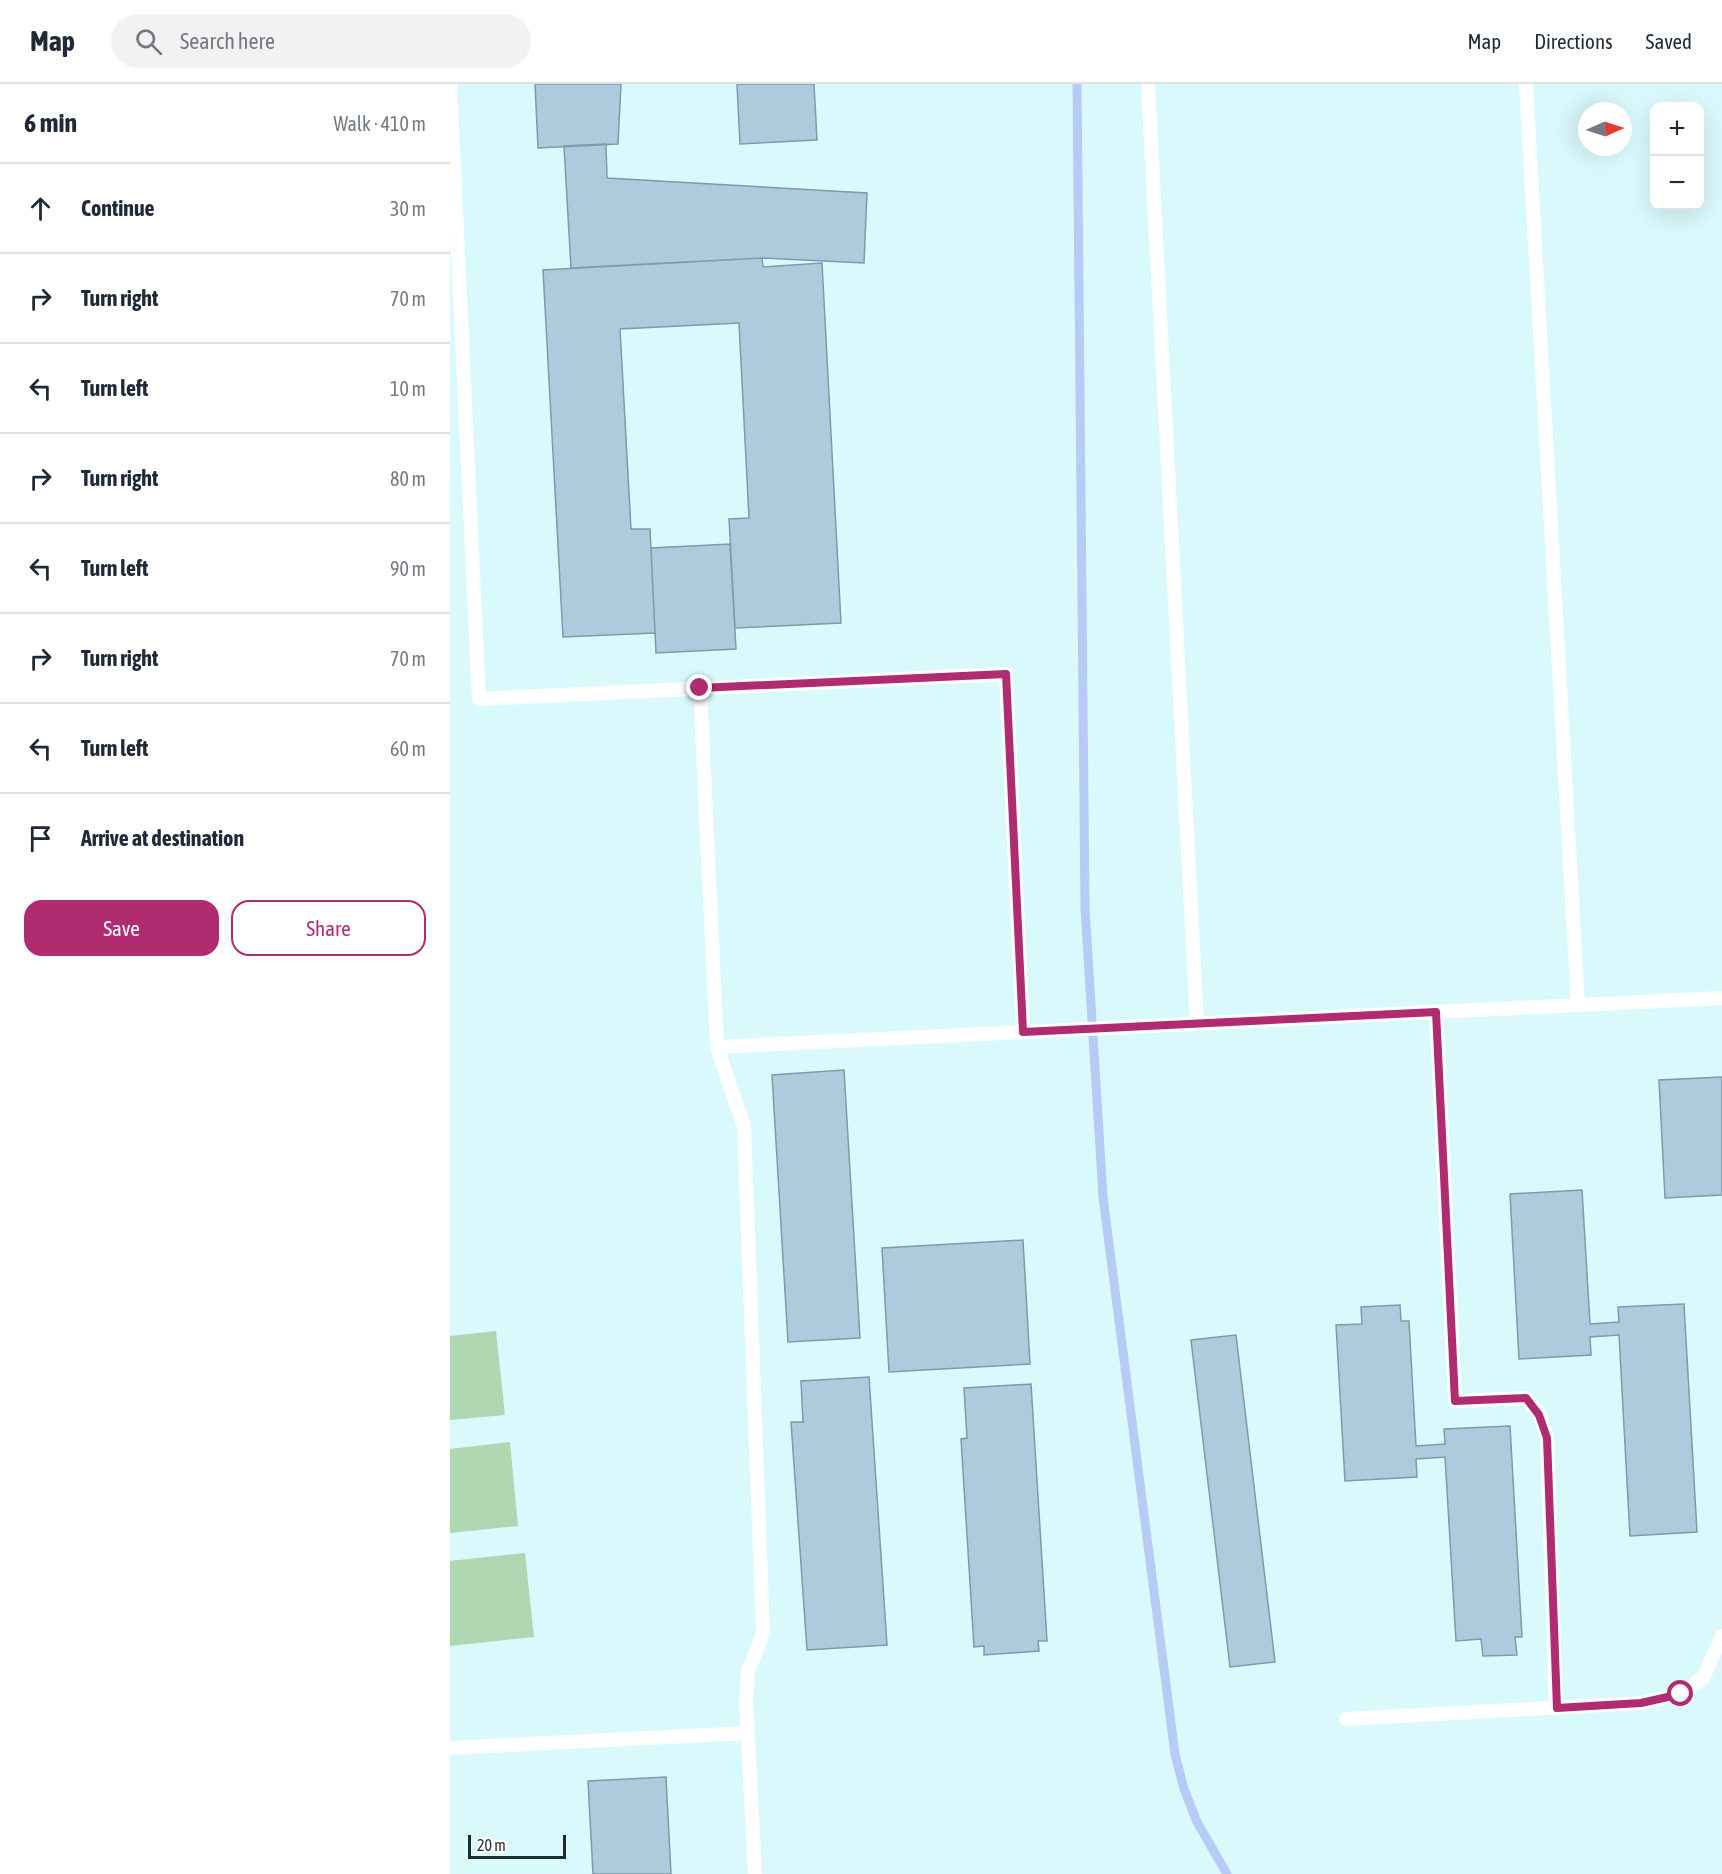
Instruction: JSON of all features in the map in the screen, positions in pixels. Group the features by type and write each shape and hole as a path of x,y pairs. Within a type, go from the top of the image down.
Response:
{"lane":[{"path":"1148,84 1197,1024"},
{"path":"1526,84 1578,1005"},
{"path":"450,85 479,699 1006,674 1023,1032"},
{"path":"700,688 717,1047 744,1127 763,1632 748,1672 746,1701 755,1874"},
{"path":"717,1047 1722,998"},
{"path":"1436,1012 1455,1401 1526,1398 1539,1415 1547,1438 1557,1708"},
{"path":"1346,1719 1641,1703 1681,1694 1703,1678 1722,1636"},
{"path":"450,1748 747,1733"}],"green space":[{"path":"496,1331 505,1415 450,1420 450,1336"},
{"path":"510,1442 518,1526 450,1533 450,1449"},
{"path":"525,1553 534,1637 450,1646 450,1561"}],"building":[{"path":"535,84 621,84 618,144 538,148"},
{"path":"737,84 814,84 817,140 740,144"},
{"path":"606,144 607,178 867,193 864,263 762,258 571,268 564,146"},
{"path":"762,258 763,267 822,263 841,623 735,628 729,519 749,518 739,323 620,329 631,529 650,529 655,633 563,637 543,270"},
{"path":"730,544 736,649 656,653 651,548"},
{"path":"844,1070 860,1338 788,1342 772,1075"},
{"path":"1722,1077 1722,1195 1665,1198 1659,1080"},
{"path":"1582,1190 1590,1324 1619,1322 1618,1307 1684,1304 1697,1532 1630,1536 1619,1335 1590,1337 1591,1355 1519,1359 1510,1194"},
{"path":"1023,1240 1030,1364 889,1372 882,1248"},
{"path":"1400,1305 1401,1321 1409,1321 1416,1446 1445,1444 1444,1429 1510,1426 1522,1637 1515,1637 1517,1655 1483,1656 1481,1639 1456,1641 1445,1457 1416,1459 1417,1477 1345,1481 1336,1325 1362,1324 1361,1307"},
{"path":"1236,1335 1275,1662 1230,1667 1191,1340"},
{"path":"869,1377 887,1645 807,1650 791,1422 803,1422 801,1381"},
{"path":"1031,1384 1047,1641 1038,1641 1039,1651 984,1655 984,1646 974,1647 961,1439 967,1438 964,1388"},
{"path":"666,1777 671,1874 593,1874 588,1781"}],"waterway":[{"path":"1077,84 1085,908 1103,1197 1175,1754 1184,1789 1197,1822 1227,1874"}],"route":[{"path":"700,688 1006,674 1023,1032 1436,1012 1455,1401 1526,1398 1539,1415 1547,1438 1557,1708 1641,1703 1681,1694"}]}
